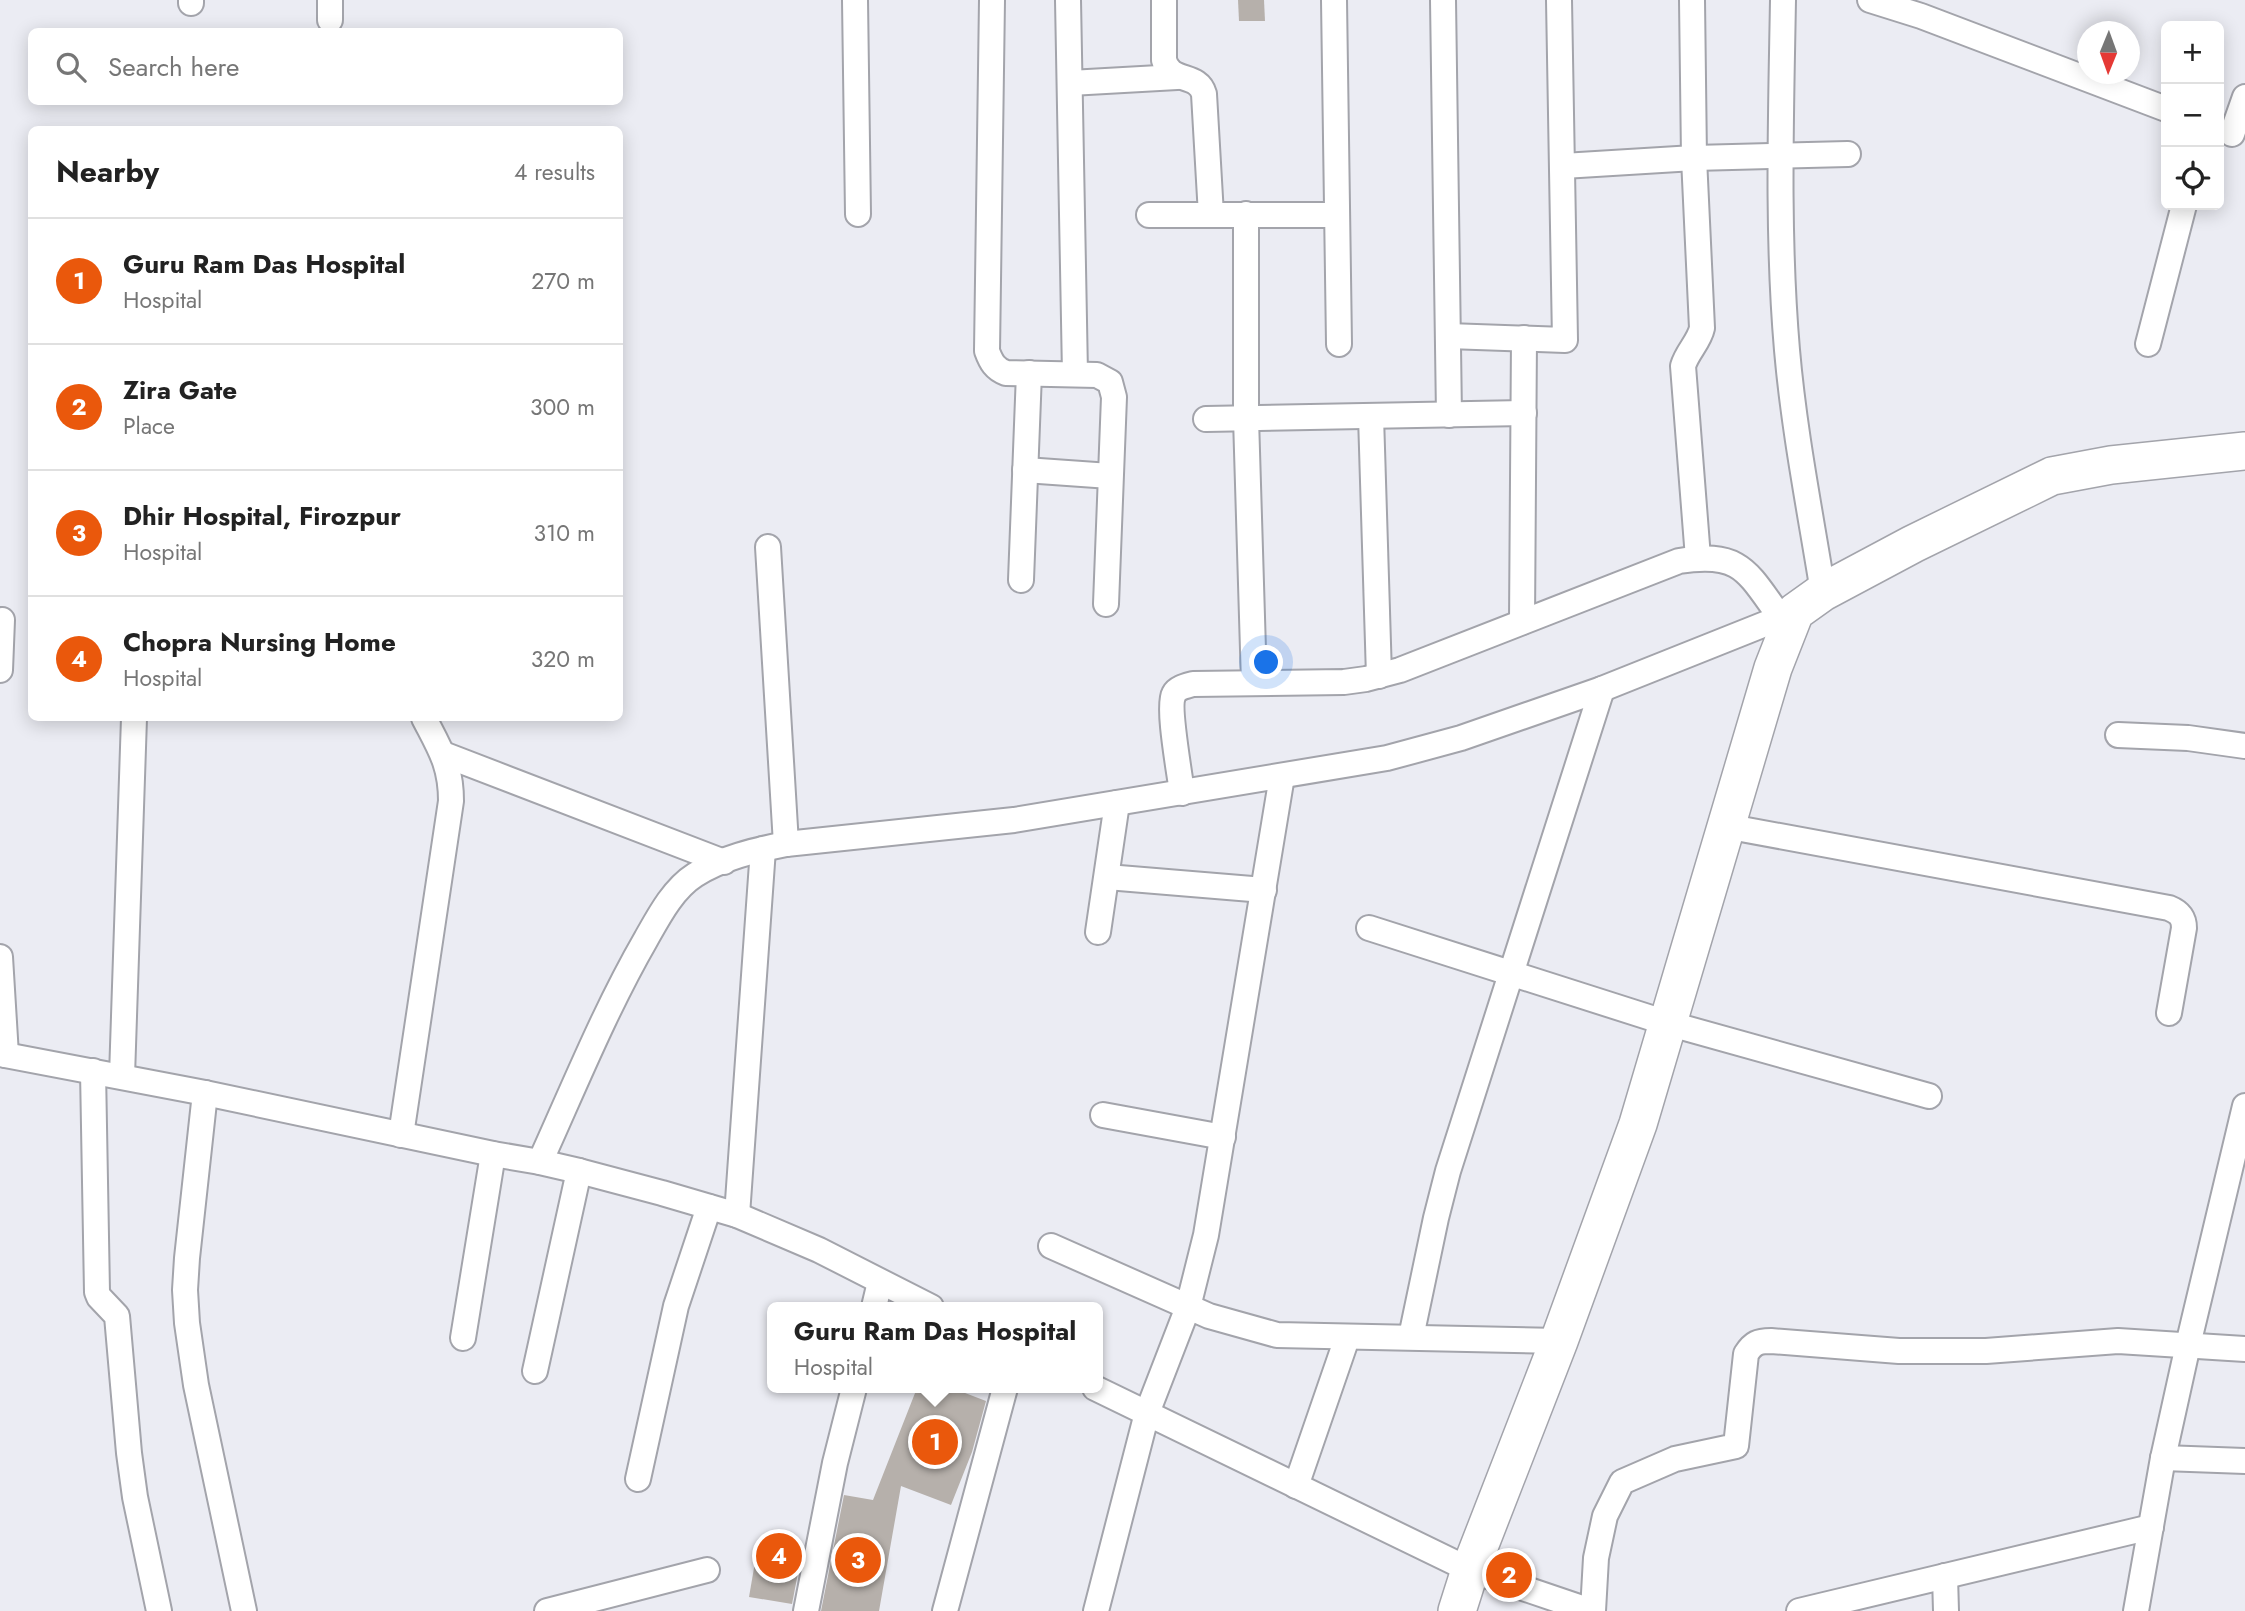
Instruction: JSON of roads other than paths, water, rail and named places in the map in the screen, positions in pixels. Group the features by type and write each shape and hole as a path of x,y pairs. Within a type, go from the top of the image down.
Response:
{"highway":[{"path":"1457,1611 1638,1124 1773,668 1800,607 1913,544 2052,476 2112,465 2245,451"}],"street":[{"path":"855,0 858,214"},
{"path":"992,0 987,351 992,363 1006,373 1075,374 1097,376 1110,382 1113,389 1106,604"},
{"path":"1068,0 1075,374"},
{"path":"1164,0 1164,60 1166,68 1177,77"},
{"path":"1334,0 1339,344"},
{"path":"1443,0 1449,415"},
{"path":"1448,336 1565,340 1559,0"},
{"path":"1692,0 1694,158 1702,328 1683,366 1698,558"},
{"path":"1783,0 1780,157 1783,296 1797,438 1800,607"},
{"path":"1870,0 1921,16 2161,107"},
{"path":"1070,83 1177,77 1197,81 1202,87 1211,215"},
{"path":"2232,134 2245,97"},
{"path":"1563,166 1694,158 1848,154"},
{"path":"2148,344 2183,210"},
{"path":"1246,214 1247,418 1254,683"},
{"path":"1149,215 1337,215"},
{"path":"1522,622 1524,338"},
{"path":"1021,580 1028,373"},
{"path":"1206,419 1524,413"},
{"path":"1371,416 1379,676"},
{"path":"1025,470 1110,476"},
{"path":"737,1215 775,846 768,547"},
{"path":"1182,793 1171,707 1174,693 1193,684 1344,682 1379,676 1679,561 1698,558 1718,559 1735,564 1800,607"},
{"path":"540,1162 625,975 659,918 677,891 693,876 724,862 775,846 1014,820 1387,758 1421,750 1602,688 1800,607"},
{"path":"0,670 2,620"},
{"path":"1411,1337 1448,1171 1602,688"},
{"path":"122,1076 134,721"},
{"path":"401,1135 451,801 451,779 443,754 426,721"},
{"path":"2118,735 2189,738 2245,746"},
{"path":"443,754 724,862"},
{"path":"1096,1611 1147,1413 1188,1307 1206,1235 1282,776"},
{"path":"1098,932 1117,803"},
{"path":"1725,827 2169,908 2178,912 2184,921 2169,1013"},
{"path":"1107,877 1264,890"},
{"path":"1369,928 1667,1023 1929,1096"},
{"path":"0,957 3,1054 122,1076 579,1171 737,1215 819,1250 922,1302"},
{"path":"93,1071 97,1292 117,1316 135,1497 159,1611"},
{"path":"205,1093 187,1258 187,1323 196,1385 244,1611"},
{"path":"2136,1611 2163,1458 2245,1106"},
{"path":"1103,1115 1223,1137"},
{"path":"463,1338 493,1154"},
{"path":"535,1371 579,1171"},
{"path":"638,1479 676,1306 709,1207"},
{"path":"1051,1246 1226,1322 1277,1335 1559,1341"},
{"path":"875,1302 880,1282"},
{"path":"1296,1486 1347,1338"},
{"path":"1103,1392 1470,1570 1592,1611 1596,1558 1605,1517 1622,1482 1675,1459 1736,1446 1746,1354 1753,1344 1760,1341 1952,1352 2118,1341 2245,1349"},
{"path":"806,1611 835,1463 853,1393"},
{"path":"945,1611 1004,1393"},
{"path":"2163,1458 2245,1461"},
{"path":"1799,1611 2151,1527"},
{"path":"555,1610 708,1570"},
{"path":"1945,1576 1946,1611"}],"place":[{"name":"Guru Ram Das Hospital","path":"935,1442"},
{"name":"Chopra Nursing Home","path":"779,1556"},
{"name":"Dhir Hospital, Firozpur","path":"858,1560"},
{"name":"Zira Gate","path":"1509,1575"}]}
